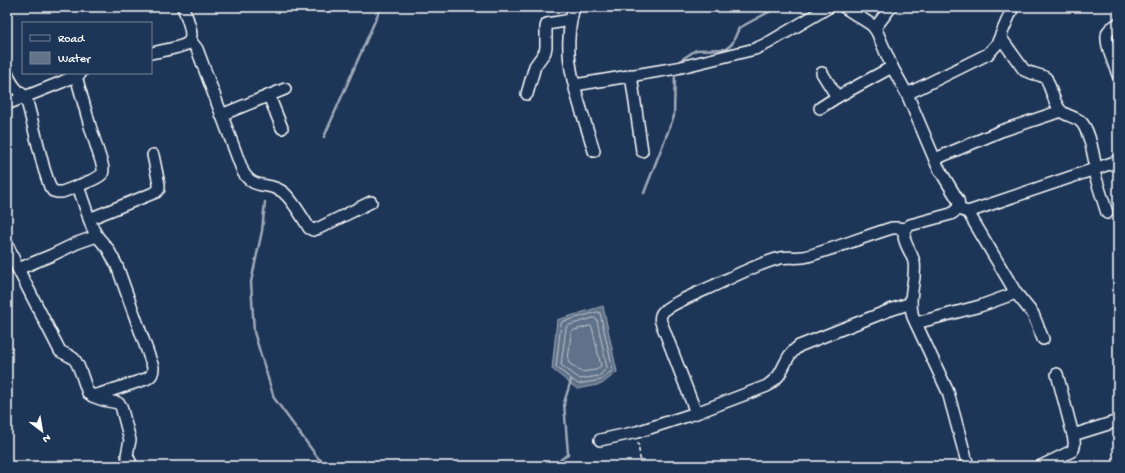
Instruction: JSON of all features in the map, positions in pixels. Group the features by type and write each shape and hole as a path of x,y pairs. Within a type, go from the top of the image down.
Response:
{"street":[{"path":"152,53 181,46 190,40 192,36 184,7"},
{"path":"574,7 571,20 569,53 575,85 594,151"},
{"path":"575,85 674,69 755,49 829,7"},
{"path":"844,7 875,28 892,67 907,94 938,167 959,204 1016,292 1033,314 1043,339"},
{"path":"875,28 891,7"},
{"path":"907,94 984,56 993,50 1001,38 1013,7"},
{"path":"527,94 535,66 545,52 547,24 571,20"},
{"path":"1118,24 1109,30 1106,37 1118,75"},
{"path":"1001,38 1024,70 1046,78 1061,110 1080,121 1085,127 1088,133 1095,168 1107,213"},
{"path":"190,40 197,48 221,115 247,179 253,183 278,189 284,193 309,228 313,230 371,202"},
{"path":"820,108 892,67"},
{"path":"822,73 837,97"},
{"path":"7,74 18,91 26,97 44,169 50,187 53,191 62,192 102,174 102,164 90,126 79,74 26,97 7,104"},
{"path":"631,75 642,151"},
{"path":"221,115 285,89"},
{"path":"269,96 282,128"},
{"path":"935,159 1002,131 1061,110"},
{"path":"89,219 156,192 159,189 159,184 153,155"},
{"path":"968,466 948,392 911,310 910,303 914,266 912,256 904,238 905,229 910,225 951,214 1118,161"},
{"path":"78,186 89,219 97,236 108,249 117,266 153,367 153,372 150,377 146,379 97,395 92,395"},
{"path":"696,413 661,322 660,317 662,313 694,294 737,274 775,259 783,257 798,258 808,256 892,228 905,229"},
{"path":"18,269 77,243 97,236"},
{"path":"7,244 18,269 60,351 63,354 74,358 77,362 88,393 103,400 118,403 121,406 130,440 128,455 132,466"},
{"path":"916,323 980,306 1016,292"},
{"path":"600,440 637,432 696,413 767,386 779,375 787,358 799,346 910,303"},
{"path":"1041,466 1072,451 1075,445 1057,374"},
{"path":"1073,435 1118,422"}],"path":[{"path":"637,432 641,466"}],"water":[{"path":"603,306 617,372 602,384 577,389 552,369 557,320"}],"waterway":[{"path":"324,137 381,7"},
{"path":"675,64 696,50 726,49 732,44 739,28 778,7"},
{"path":"644,193 674,116 675,71"},
{"path":"265,202 262,231 251,282 254,332 274,398 318,458 329,466"},
{"path":"553,466 568,454 564,403 571,380"}]}
